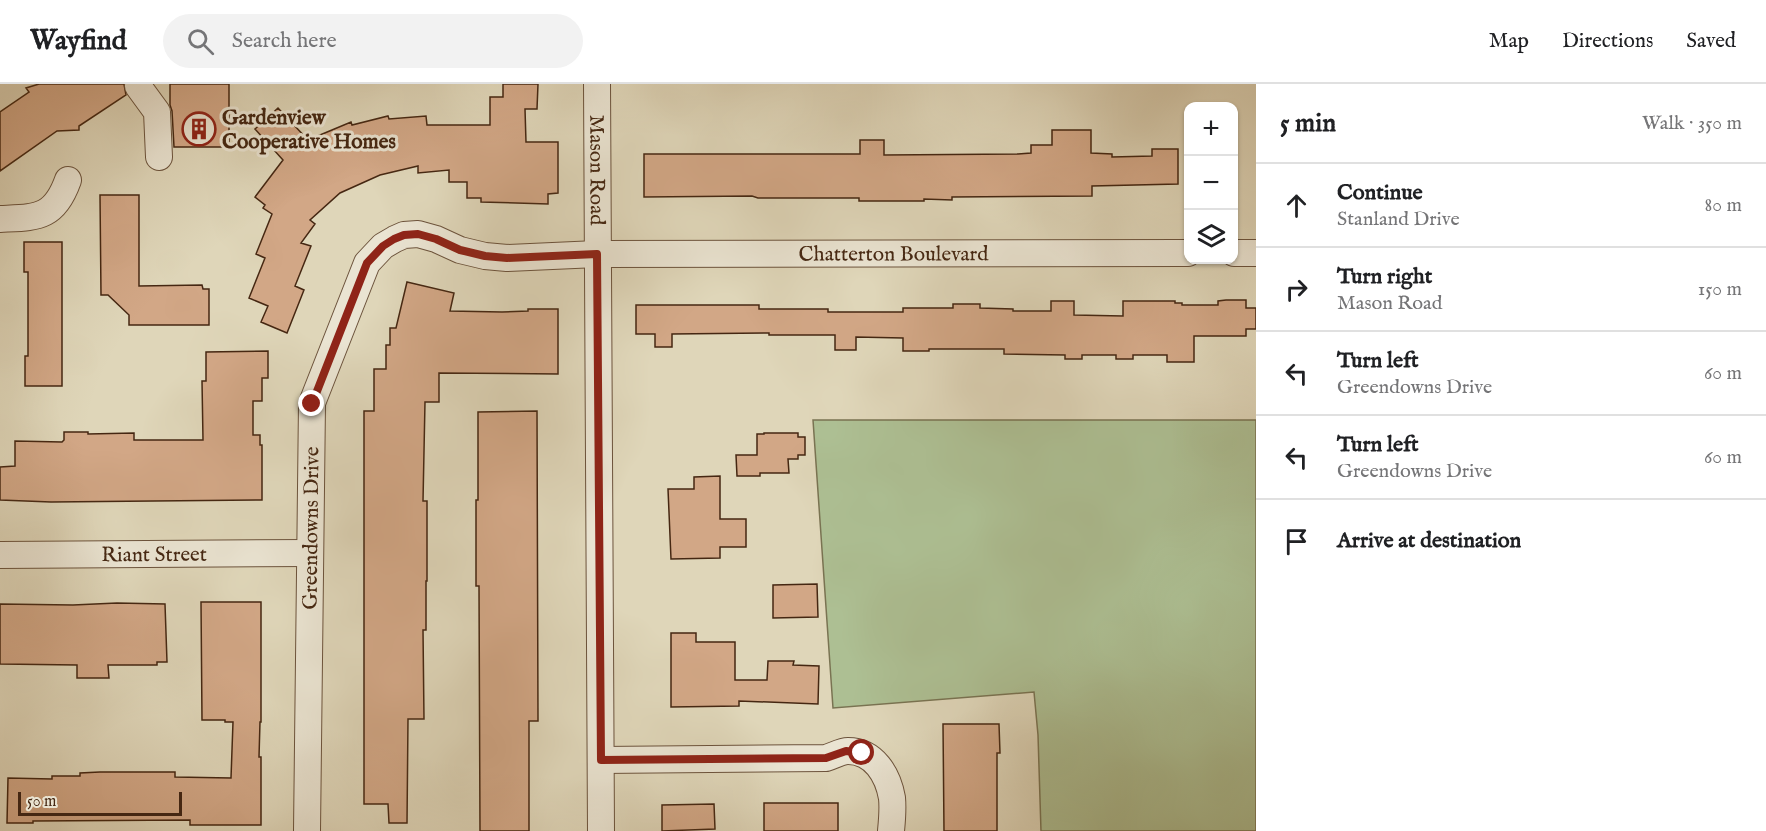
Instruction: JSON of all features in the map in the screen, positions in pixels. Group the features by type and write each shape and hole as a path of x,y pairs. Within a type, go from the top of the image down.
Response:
{"street":[{"name":"Mason Road","path":"597,84 601,831"},
{"path":"138,86 157,112 159,157"},
{"path":"0,219 31,218 52,209 62,196 68,180"},
{"name":"Greendowns Drive","path":"307,831 312,404 367,263 394,239 404,235 418,234 460,250 485,256 597,254"},
{"name":"Chatterton Boulevard","path":"597,254 1184,253"},
{"path":"1238,253 1256,253"},
{"name":"Riant Street","path":"0,555 310,553"},
{"path":"601,760 826,758 846,751 862,753 874,760 884,773 892,799 891,831"}],"green space":[{"path":"813,420 1256,420 1256,831 1041,831 1038,735 1034,692 833,708"}],"building":[{"path":"39,84 124,84 126,95 79,126 79,130 57,131 0,171 0,112 29,92 26,88"},
{"name":"Gardenview Cooperative Homes","path":"170,84 229,84 229,147 174,147"},
{"path":"503,84 538,84 537,109 525,109 526,142 558,142 558,193 548,194 548,204 481,202 481,198 467,198 467,182 449,182 449,170 418,173 418,166 380,175 340,193 310,220 315,224 301,243 311,246 295,286 304,290 287,333 261,322 268,306 249,298 265,258 256,254 272,214 263,208 265,205 255,197 283,160 255,129 278,108 308,140 351,122 352,125 388,116 389,119 426,116 427,125 490,125 490,97 503,97"},
{"path":"1052,130 1091,130 1091,153 1112,154 1112,157 1152,156 1152,149 1178,149 1178,184 1092,186 1092,196 952,197 952,200 924,199 924,201 859,201 859,198 758,198 752,196 644,197 644,154 860,154 860,140 884,140 884,155 1018,154 1031,153 1031,145 1052,145"},
{"path":"100,195 139,195 139,286 202,285 203,289 209,289 209,325 129,325 129,315 108,295 101,295"},
{"path":"24,242 62,242 62,386 25,386 25,356 28,356 28,272 24,272"},
{"path":"407,282 454,293 450,311 502,312 558,309 558,374 439,373 439,402 425,402 423,501 427,501 427,581 426,630 423,630 424,719 408,719 407,823 389,823 388,804 364,804 364,411 374,411 374,369 386,369 386,345 390,345 390,328 396,328"},
{"path":"1246,300 1246,308 1256,308 1256,329 1246,329 1246,336 1194,336 1194,362 1167,362 1167,355 1133,355 1133,359 1116,359 1116,355 1082,355 1082,359 1065,359 1065,355 1004,354 1004,349 903,351 903,338 856,337 856,350 835,350 835,335 769,335 769,333 672,334 672,347 655,347 655,334 636,334 636,305 759,305 759,309 903,312 903,308 953,308 953,304 980,304 980,308 1051,311 1051,301 1074,301 1074,315 1123,316 1123,301 1175,301 1182,305 1218,305 1218,301"},
{"path":"268,351 268,378 262,378 262,401 253,401 253,435 260,435 260,445 262,445 262,500 51,502 0,500 0,467 15,466 15,441 62,442 64,432 134,433 134,440 203,440 202,381 206,381 206,352"},
{"path":"537,411 538,721 529,721 529,831 480,831 479,586 476,586 478,412"},
{"path":"798,433 798,437 805,437 805,455 798,455 798,459 788,459 789,473 737,476 736,455 757,455 757,434"},
{"path":"720,476 720,519 746,519 746,547 720,547 720,558 671,559 668,489 694,489 694,477"},
{"path":"817,584 818,617 773,618 773,585"},
{"path":"201,602 261,602 259,757 261,757 261,825 190,825 190,820 7,823 8,778 52,779 52,776 80,776 80,773 100,772 175,772 175,777 231,778 233,722 202,720"},
{"path":"0,604 165,604 167,662 157,662 157,665 108,665 109,678 77,678 77,665 0,664"},
{"path":"671,633 696,633 696,642 735,642 735,680 767,680 768,661 794,661 793,665 819,666 818,704 739,701 739,706 671,707"},
{"path":"943,724 999,724 997,831 944,831"},
{"path":"764,803 838,803 838,831 764,831"},
{"path":"714,804 715,829 662,831 662,805"}],"place":[{"name":"Gardenview Cooperative Homes","path":"199,129"}],"route":[{"path":"312,404 367,263 383,246 394,239 404,235 418,234 460,250 507,258 597,254 601,760 826,758 846,751 862,753"}]}
